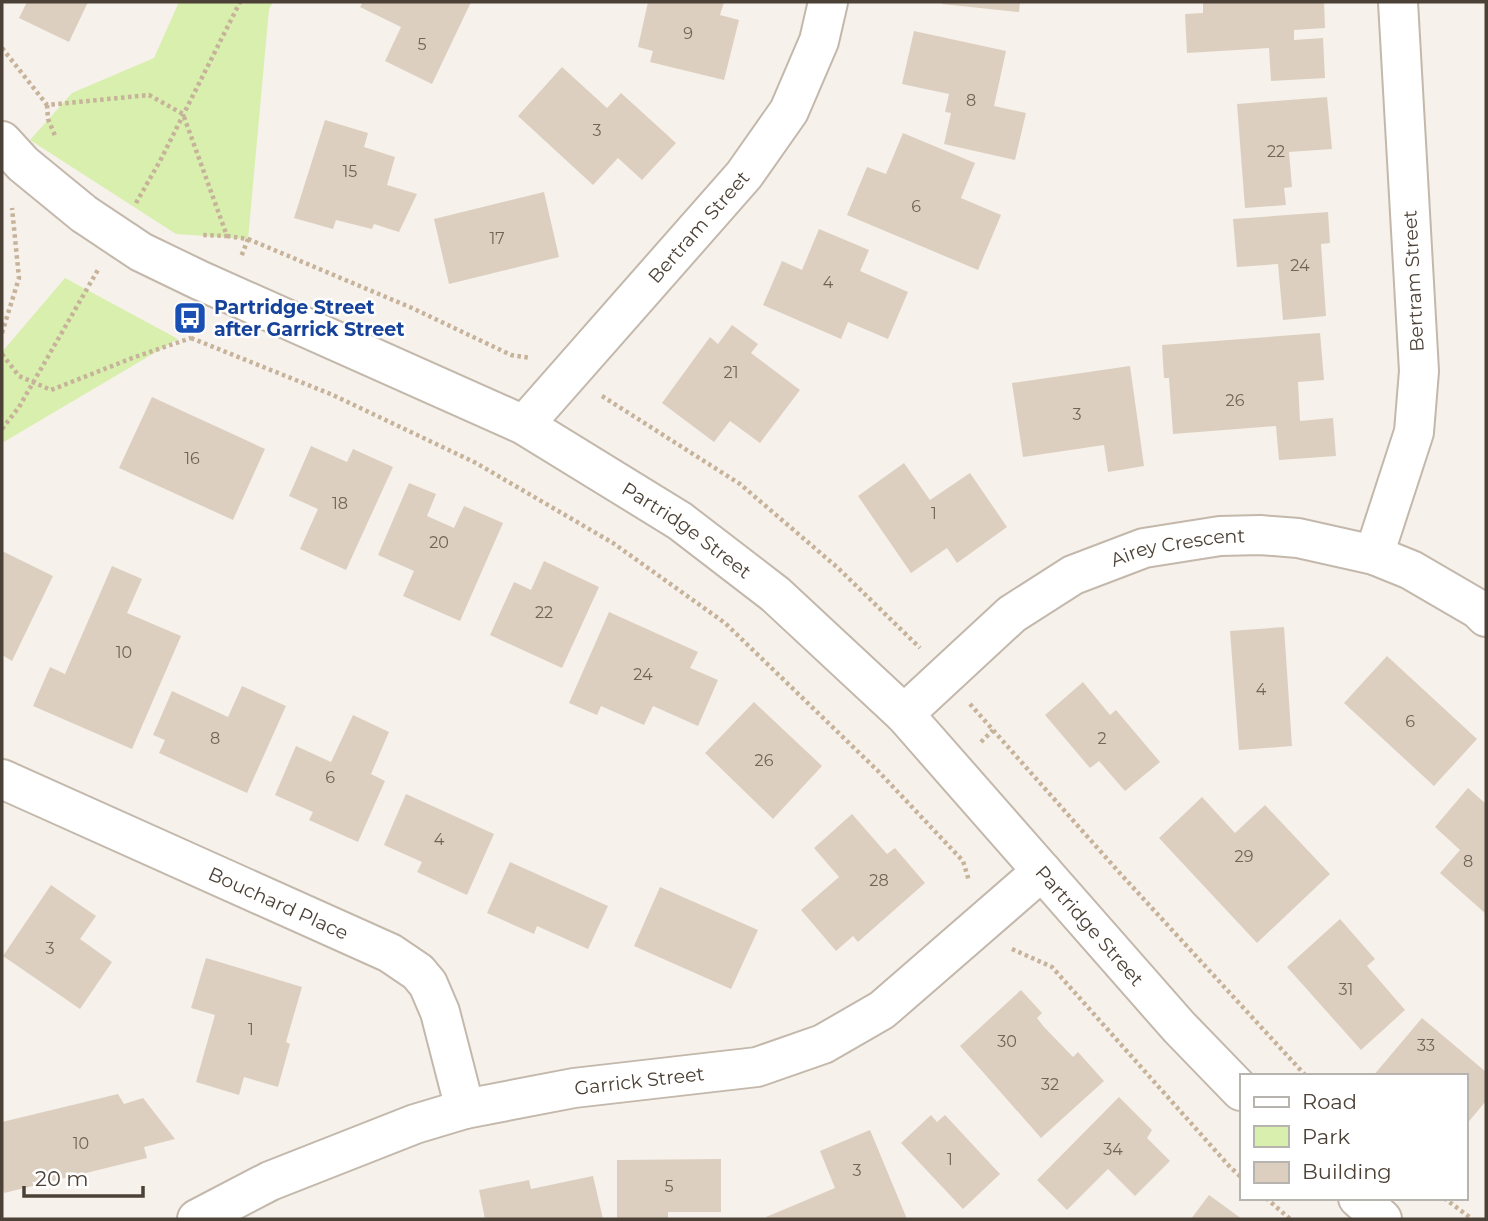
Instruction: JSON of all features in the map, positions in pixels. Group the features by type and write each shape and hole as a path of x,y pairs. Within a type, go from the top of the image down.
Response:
{"street":[{"name":"Bertram Street","path":"524,425 744,176 789,111 819,41 828,2"},
{"name":"Bertram Street","path":"1374,555 1414,432 1419,371 1398,2"},
{"name":"Partridge Street","path":"2,141 23,164 84,214 141,252 524,425 680,521 775,594 904,714 1179,1027 1240,1090"},
{"name":"Airey Crescent","path":"904,714 1012,614 1073,575 1144,548 1220,536 1298,538 1374,555 1411,570 1478,609 1486,617"},
{"name":"Bouchard Place","path":"2,779 390,953 418,972 428,984 440,1012 465,1110"},
{"name":"Garrick Street","path":"197,1219 270,1181 415,1124 465,1110 574,1088 757,1067 823,1044 882,1010 1042,871"},
{"path":"1360,1200 1382,1219"}],"path":[{"path":"2,48 47,105 149,95 183,114 227,236 189,234"},
{"path":"2,333 19,278 11,201 21,208"},
{"path":"248,239 412,308 511,355 553,362 740,484 838,568 918,645 1117,870 1304,1074"},
{"path":"187,312 191,338"},
{"path":"2,354 19,376 51,390 191,338 333,396 476,463 613,543 726,624 879,772 963,861 975,907 1006,946 1052,967 1240,1176"},
{"path":"1268,1200 1290,1219"},
{"path":"1447,1200 1472,1219"}],"green space":[{"path":"179,2 273,2 269,9 248,239 176,234 30,140 72,93 154,58"},
{"path":"65,278 178,339 2,443 2,352"}],"building":[{"path":"27,2 88,2 69,42 19,18"},
{"path":"363,2 471,2 432,84 385,61 401,27 360,7"},
{"path":"648,2 724,2 720,15 739,20 724,80 650,62 653,51 638,47"},
{"path":"942,2 1020,2 1019,12"},
{"path":"1203,2 1324,2 1325,28 1294,30 1294,40 1323,38 1325,78 1271,81 1269,48 1187,53 1185,14 1203,13"},
{"path":"914,31 1006,51 994,106 1026,113 1015,160 944,144 951,113 945,112 949,94 902,84"},
{"path":"562,67 607,108 621,93 676,143 642,180 618,158 593,185 518,116"},
{"path":"1327,97 1332,149 1289,152 1292,187 1284,188 1286,205 1245,208 1237,104"},
{"path":"325,120 368,133 364,147 395,157 387,185 417,194 399,232 374,224 372,229 336,220 333,229 294,218"},
{"path":"903,133 975,163 961,198 1001,215 978,270 847,215 867,167 886,174"},
{"path":"544,192 559,257 449,284 434,219"},
{"path":"1328,212 1330,243 1321,244 1326,316 1283,320 1278,264 1237,267 1233,219"},
{"path":"819,229 869,250 860,271 908,292 888,339 848,322 841,339 763,305 782,261 802,270"},
{"path":"732,325 758,344 751,353 800,390 760,443 730,421 714,442 662,403 710,337 718,344"},
{"path":"1320,333 1324,380 1298,382 1300,421 1333,418 1336,456 1279,460 1276,426 1173,434 1169,378 1164,378 1162,345"},
{"path":"1130,366 1144,466 1108,472 1104,445 1023,457 1012,383"},
{"path":"152,397 265,449 233,520 119,468"},
{"path":"311,446 347,462 353,449 393,467 346,570 300,549 318,509 289,496"},
{"path":"904,463 930,500 970,473 1007,527 957,563 947,548 911,573 858,496"},
{"path":"409,483 436,494 427,516 454,528 464,506 503,523 460,621 403,596 414,571 378,555"},
{"path":"2,551 53,576 12,661 2,655"},
{"path":"544,561 599,587 562,668 490,635 514,582 531,590"},
{"path":"112,566 142,579 127,613 181,636 132,749 33,706 50,667 65,674"},
{"path":"609,612 698,652 690,668 718,680 698,726 653,706 644,725 601,706 597,715 569,703"},
{"path":"1284,627 1292,746 1239,750 1230,631"},
{"path":"1387,656 1477,739 1434,786 1344,703"},
{"path":"1083,682 1110,715 1116,710 1160,762 1125,791 1099,761 1090,768 1045,715"},
{"path":"242,686 286,706 247,793 159,753 165,740 153,735 172,691 228,717"},
{"path":"754,702 822,766 773,819 705,753"},
{"path":"353,715 389,732 371,774 385,781 358,842 309,820 313,812 275,795 296,746 331,762"},
{"path":"1468,788 1486,804 1486,914 1440,873 1460,850 1435,827"},
{"path":"406,794 494,834 467,895 417,872 422,862 384,845"},
{"path":"1202,797 1235,833 1265,805 1330,874 1257,943 1159,838"},
{"path":"852,814 887,854 895,848 925,883 858,942 853,936 836,951 801,910 839,877 814,848"},
{"path":"510,862 608,906 588,949 537,926 534,934 487,913"},
{"path":"51,885 96,916 80,939 112,962 80,1009 3,956"},
{"path":"660,887 758,930 731,989 634,946"},
{"path":"1340,919 1375,959 1367,966 1405,1010 1361,1050 1287,967"},
{"path":"206,958 302,987 286,1042 290,1044 278,1087 244,1077 239,1095 196,1082 215,1015 191,1008"},
{"path":"1021,990 1042,1013 1037,1018 1044,1027 1073,1057 1078,1052 1104,1081 1041,1138 960,1046"},
{"path":"1422,1018 1486,1072 1486,1101 1467,1124 1467,1074 1375,1074"},
{"path":"118,1094 124,1104 143,1098 175,1139 144,1147 147,1158 4,1193 2,1122"},
{"path":"1119,1097 1152,1130 1147,1138 1170,1161 1135,1196 1108,1169 1067,1210 1037,1180"},
{"path":"931,1115 937,1122 945,1115 1000,1174 963,1209 901,1143"},
{"path":"870,1130 907,1219 767,1219 766,1217 835,1188 820,1151"},
{"path":"721,1159 721,1212 668,1212 668,1219 617,1219 617,1160"},
{"path":"593,1176 603,1219 485,1219 479,1190 529,1180 531,1189"},
{"path":"1209,1195 1242,1219 1191,1219"}],"place":[{"name":"Partridge Street after Garrick Street","path":"190,318"}]}
